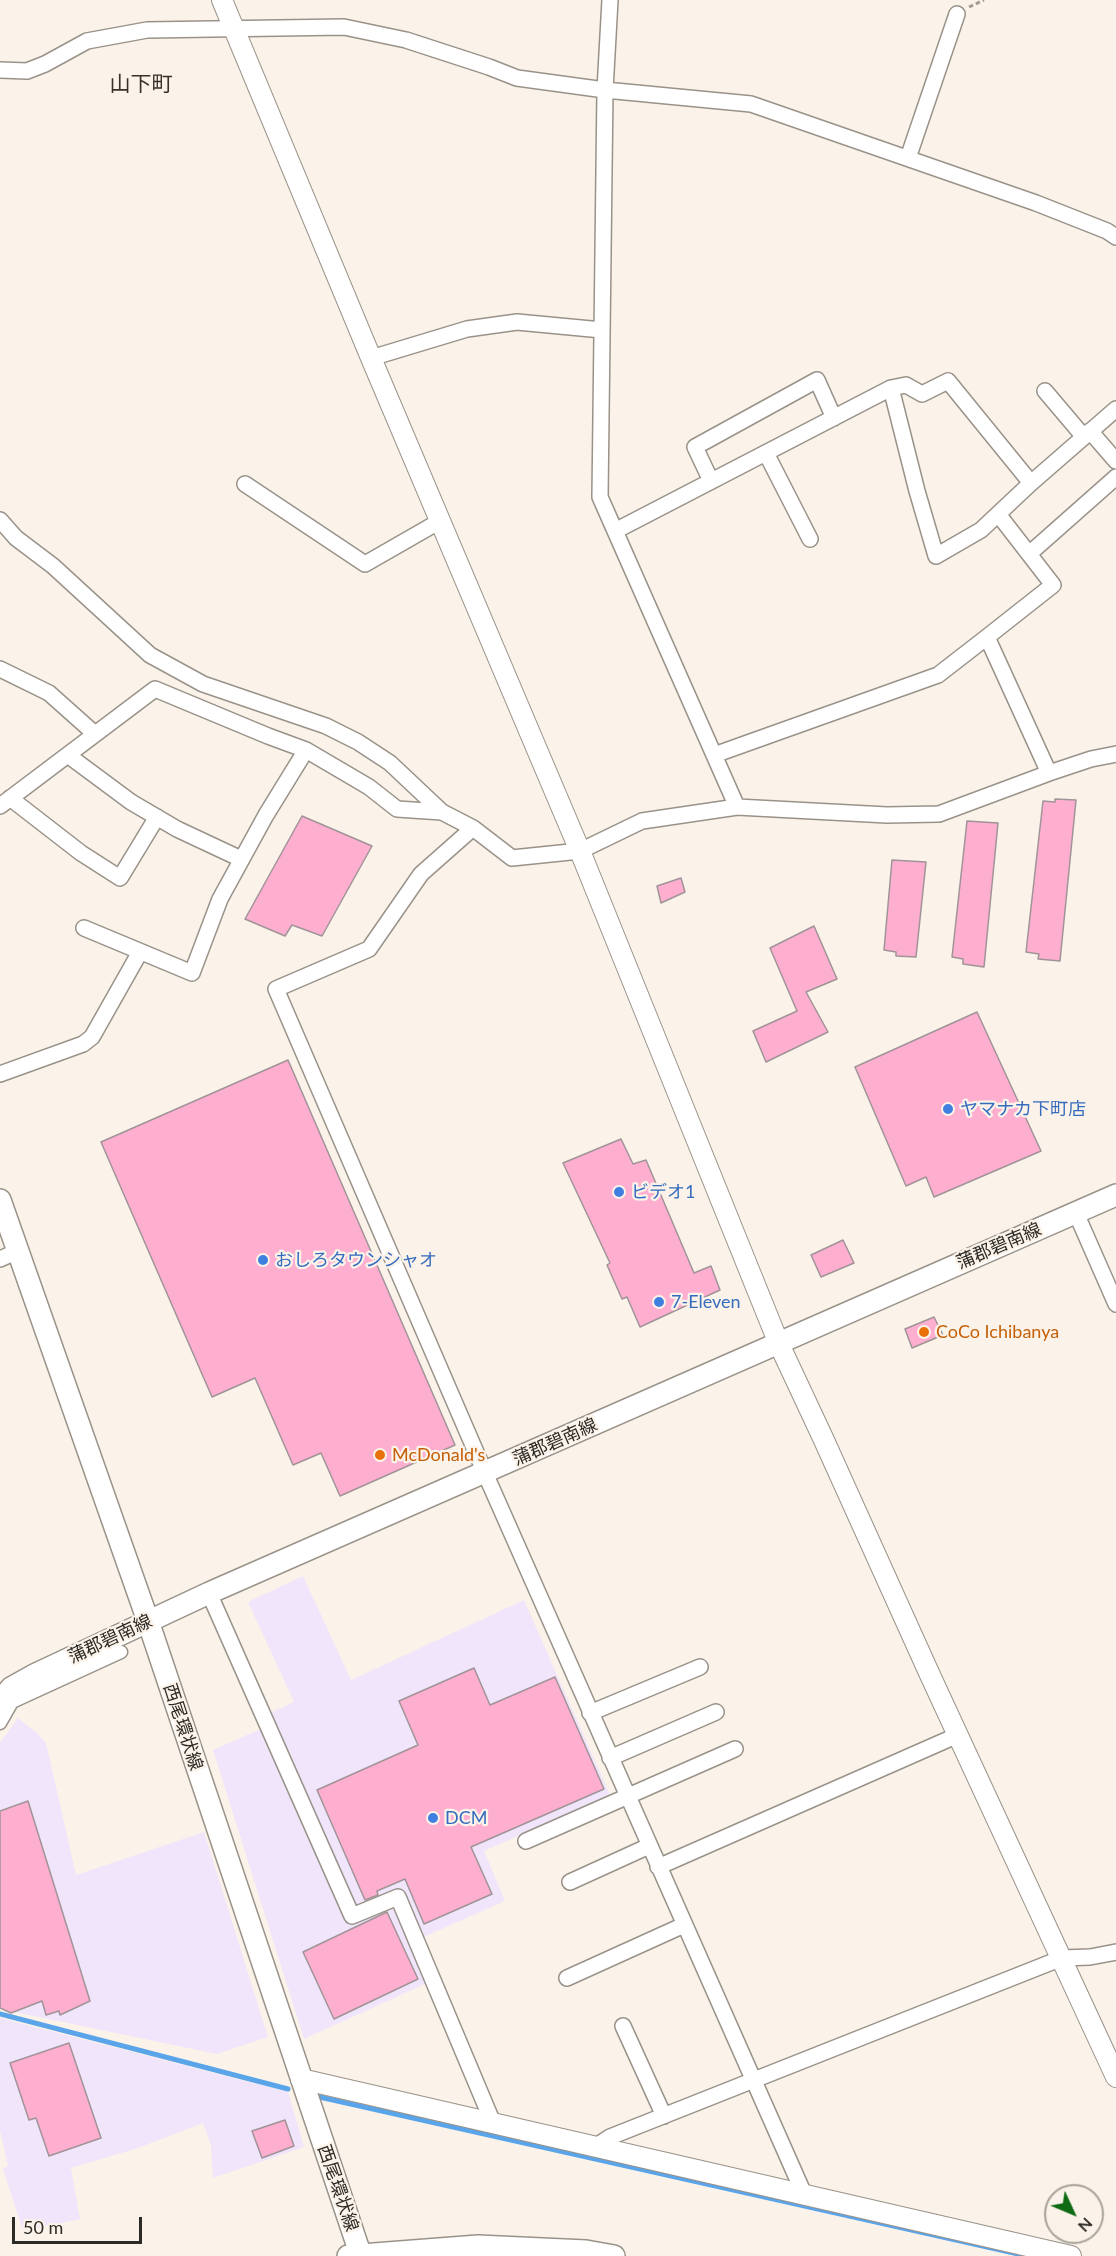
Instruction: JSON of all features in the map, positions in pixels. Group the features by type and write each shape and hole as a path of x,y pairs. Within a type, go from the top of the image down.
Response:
{"main road":[{"name":"蒲郡碧南線","path":"0,1701 11,1688 36,1674 209,1593 1116,1195"},
{"name":"西尾環状線","path":"0,1200 9,1255 148,1621 356,2255"},
{"path":"356,2255 478,2246 586,2251 614,2256"}],"street":[{"path":"222,0 580,851 779,1344 1116,2077"},
{"path":"610,0 605,90 600,497 737,807"},
{"path":"908,158 957,14"},
{"path":"0,70 27,71 87,41 147,30 344,27 406,40 516,78 605,90 751,104 1035,203 1113,233"},
{"path":"371,358 468,329 517,322 602,330"},
{"path":"711,481 694,447 817,380 834,418"},
{"path":"615,531 891,388 906,385 922,394 948,381 1031,483"},
{"path":"891,388 936,556 981,530 1116,409"},
{"path":"1045,391 1116,461"},
{"path":"766,453 810,540"},
{"path":"1029,554 1116,477"},
{"path":"245,484 365,564 441,521"},
{"path":"714,755 938,675 1053,585 998,514"},
{"path":"0,520 16,537 53,566 150,655 203,684 326,726 358,742 390,763 442,812 473,828 512,858 580,851 642,821 737,807 887,815 939,814 1049,773 1091,759 1116,754"},
{"path":"987,637 1049,773"},
{"path":"0,669 49,693 95,734"},
{"path":"157,817 120,878 5,802 155,689 306,750 369,787 397,808 442,812"},
{"path":"84,928 192,974 220,899 241,859 306,750"},
{"path":"69,756 131,802 241,859"},
{"path":"473,828 421,874 369,949 276,989 590,1713 804,2194"},
{"path":"0,1074 83,1044 92,1037 140,952"},
{"path":"1076,1213 1116,1304"},
{"path":"209,1593 352,1916 398,1897 493,2123"},
{"path":"0,1723 12,1702 121,1652"},
{"path":"590,1713 700,1666"},
{"path":"610,1758 716,1712"},
{"path":"658,1867 958,1735"},
{"path":"526,1841 735,1749"},
{"path":"570,1882 649,1846"},
{"path":"567,1978 684,1925"},
{"path":"595,2146 610,2137 1062,1958 1090,1957 1116,1952"},
{"path":"623,2026 664,2116"},
{"path":"300,2079 1071,2256"}],"shaded area":[{"path":"303,1576 351,1680 524,1600 610,1795 484,1851 505,1901 410,1943 427,1983 304,2039 213,1750 272,1724 268,1714 294,1702 248,1602"},
{"path":"18,1718 46,1743 76,1875 204,1832 268,2037 217,2054 0,2009 0,1743"},
{"path":"0,2018 288,2092 304,2147 213,2178 211,2145 203,2123 138,2148 71,2168 80,2219 23,2231 3,2169 8,2166 0,2131"}],"building":[{"path":"1055,799 1076,800 1060,961 1038,959 1039,954 1026,952 1043,801 1055,802"},
{"path":"302,816 372,846 322,936 292,925 285,936 245,919"},
{"path":"967,821 998,823 984,967 963,964 963,959 952,957"},
{"path":"892,860 926,862 916,957 896,956 896,952 884,950"},
{"path":"681,878 685,892 661,903 657,886"},
{"path":"814,926 837,979 806,992 828,1032 766,1062 753,1031 797,1011 770,948"},
{"name":"ヤマナカ下町店","path":"977,1012 1041,1151 934,1197 926,1177 906,1186 855,1067"},
{"name":"おしろタウンシャオ","path":"288,1060 455,1445 340,1496 321,1453 293,1465 255,1378 212,1397 101,1142"},
{"path":"621,1139 633,1164 646,1160 694,1273 711,1266 720,1290 640,1327 627,1297 622,1299 607,1265 610,1263 563,1163"},
{"path":"843,1240 854,1263 821,1277 811,1255"},
{"name":"CoCo Ichibanya","path":"934,1317 943,1335 912,1348 905,1329"},
{"name":"DCM","path":"474,1668 490,1705 555,1677 604,1789 471,1847 492,1894 424,1924 405,1879 377,1891 378,1895 365,1900 317,1790 418,1745 399,1701"},
{"path":"28,1801 90,2001 60,2015 59,2011 46,2015 42,2001 11,2013 0,2008 0,1811"},
{"path":"387,1912 418,1979 334,2019 303,1952"},
{"path":"69,2043 101,2138 49,2156 36,2118 29,2120 10,2063"},
{"path":"285,2120 294,2146 262,2158 252,2131"}],"waterway":[{"path":"0,2014 288,2089"},
{"path":"315,2096 1027,2256"}],"place":[{"name":"ヤマナカ下町店","path":"948,1109"},
{"name":"ビデオ1","path":"619,1192"},
{"name":"おしろタウンシャオ","path":"263,1260"},
{"name":"7-Eleven","path":"659,1302"},
{"name":"CoCo Ichibanya","path":"924,1332"},
{"name":"McDonald's","path":"380,1455"},
{"name":"DCM","path":"433,1818"}],"district":[{"name":"山下町","path":"141,84"}]}
